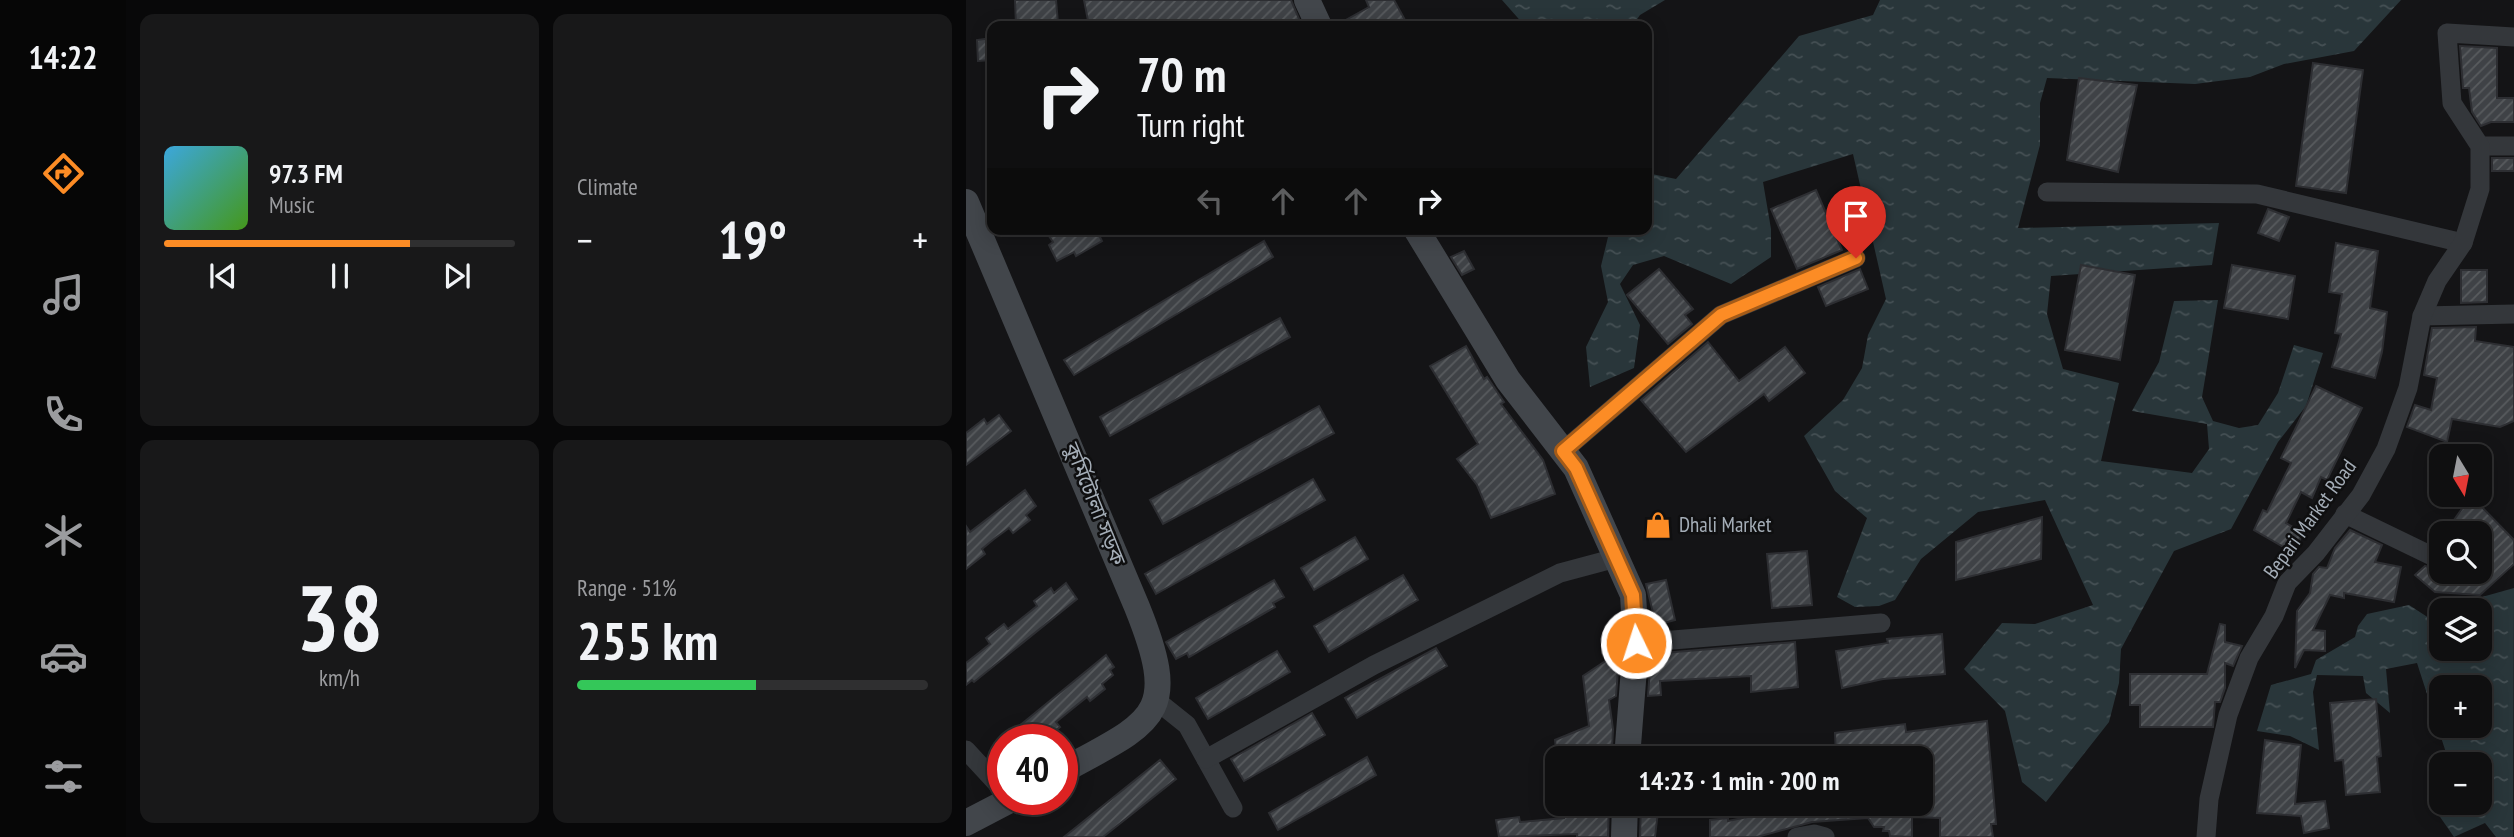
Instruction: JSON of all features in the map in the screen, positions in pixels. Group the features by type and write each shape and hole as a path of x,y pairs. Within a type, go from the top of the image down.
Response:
{"street":[{"path":"1307,0 1317,21"},
{"path":"2514,37 2447,33 2452,103 2480,145 2514,146"},
{"name":"Bepari Market Road","path":"2206,837 2209,799 2228,715 2249,658 2274,616 2287,583 2316,553 2361,495 2386,449 2408,388 2421,316 2437,281 2463,243 2480,189 2480,145"},
{"path":"2047,192 2258,194 2463,243"},
{"name":"কুর্মিটোলা সড়ক","path":"966,202 1151,642 1158,676 1157,701"},
{"path":"1420,235 1508,380 1576,468 1633,595 1636,643 1628,746"},
{"path":"1563,451 1721,315 1856,258"},
{"path":"2421,316 2514,314"},
{"path":"2345,514 2429,555"},
{"path":"1206,759 1374,665 1560,573 1616,558"},
{"path":"1636,643 1881,623"},
{"path":"1078,762 1129,735 1146,720 1157,701 1187,725 1233,808"},
{"path":"966,750 987,773"},
{"path":"966,823 987,812"},
{"path":"1623,837 1624,816"}],"water":[{"path":"1502,0 1665,0 1640,15 1636,21 1521,21"},
{"path":"1880,0 2401,0 2354,51 2284,64 2250,77 2195,84 2047,78 2040,103 2040,145 2018,228 2219,223 2212,265 2051,276 2047,314 2063,369 2119,383 2101,461 2192,473 2209,449 2207,424 2132,411 2159,362 2174,301 2218,300 2202,397 2213,421 2239,428 2258,425 2278,393 2294,345 2323,353 2306,406 2278,442 2231,529 2174,551 2121,649 2119,683 2109,722 2046,802 2022,782 2005,711 1964,669 2002,623 2035,624 2093,605 2045,500 1978,512 1921,559 1895,600 1879,606 1855,607 1837,597 1867,518 1835,491 1804,436 1843,400 1862,368 1868,335 1886,299 1853,154 1763,182 1771,229 1771,257 1731,284 1664,256 1633,265 1620,284 1640,325 1634,368 1590,387 1586,347 1608,302 1601,266 1608,235 1652,235 1652,174 1676,179 1799,36 1873,15"},
{"path":"2514,588 2513,837 2496,837 2485,823 2454,837 2439,815 2492,815 2492,752 2446,752 2441,738 2492,738 2492,675 2429,675 2429,700 2417,663 2386,669 2390,713 2366,693 2363,676 2317,675 2313,692 2319,750 2290,736 2257,731 2271,685 2311,674 2316,660 2355,637 2358,626 2367,614 2409,605 2429,618 2429,661 2492,661 2492,598 2480,598"}],"building":[{"path":"1015,0 1056,0 1058,21 1016,21"},
{"path":"1084,0 1291,0 1300,21 1088,21"},
{"path":"1366,0 1394,0 1405,20 1344,21 1369,7"},
{"path":"987,39 987,60 978,61 977,40"},
{"path":"2460,46 2497,48 2497,98 2514,98 2514,122 2491,122 2481,126 2472,112 2469,88 2463,88"},
{"path":"2313,63 2363,70 2346,193 2296,186"},
{"path":"2079,78 2137,85 2118,172 2067,160"},
{"path":"2492,158 2514,158 2514,171 2492,171"},
{"path":"1816,190 1842,250 1797,269 1771,209"},
{"path":"2268,209 2289,217 2279,241 2258,233"},
{"path":"1099,235 1102,241 1076,256 1074,252 1057,261 1049,245 1053,242 1049,236"},
{"path":"1264,241 1273,257 1074,375 1064,360"},
{"path":"2336,243 2378,251 2370,308 2387,312 2382,352 2375,378 2332,367 2341,334 2335,333 2342,294 2329,292"},
{"path":"1464,251 1474,269 1462,275 1451,257"},
{"path":"2081,265 2135,275 2120,360 2065,350"},
{"path":"2232,265 2295,276 2288,319 2224,308"},
{"path":"1659,269 1693,309 1685,315 1692,324 1668,344 1627,295"},
{"path":"1860,269 1868,289 1826,306 1818,287"},
{"path":"2461,270 2487,270 2487,302 2461,303"},
{"path":"1280,318 1290,337 1110,436 1100,417"},
{"path":"2476,327 2475,341 2514,347 2514,421 2500,427 2452,419 2447,442 2407,427 2415,405 2431,410 2437,378 2424,375 2432,328"},
{"path":"1708,342 1739,381 1785,347 1805,373 1769,401 1764,394 1686,452 1641,400"},
{"path":"1466,346 1484,379 1487,377 1504,402 1501,404 1543,460 1555,494 1491,518 1477,485 1457,459 1478,444 1430,366"},
{"path":"2316,386 2362,408 2327,480 2321,477 2312,498 2301,492 2286,523 2303,533 2294,553 2254,530 2263,510 2267,512 2291,463 2281,458"},
{"path":"1319,406 1334,433 1163,524 1150,500"},
{"path":"999,415 1011,431 966,465 966,433 984,419 987,424"},
{"path":"1313,479 1325,500 1156,594 1145,574"},
{"path":"1025,490 1036,506 1026,515 1030,520 1013,533 1009,528 994,539 982,549 985,554 966,569 966,526 970,532"},
{"path":"2462,508 2483,508 2514,540 2514,564 2480,595 2435,592 2415,575 2425,566 2429,567 2429,584 2492,584 2492,521 2453,521"},
{"path":"2042,517 2041,559 1956,580 1956,542"},
{"path":"2350,530 2382,545 2375,562 2401,567 2394,602 2344,593 2344,598 2330,595 2313,630 2325,631 2325,651 2304,650 2295,668 2297,611 2310,593 2313,574 2319,567 2327,568 2335,548"},
{"path":"1355,537 1368,559 1314,590 1301,568"},
{"path":"1807,551 1812,605 1772,608 1767,554"},
{"path":"1403,575 1418,600 1329,652 1314,626"},
{"path":"1274,580 1284,597 1273,603 1275,607 1189,657 1187,653 1176,659 1166,642"},
{"path":"1666,580 1675,620 1656,625 1646,584"},
{"path":"1066,583 1077,599 974,682 972,680 966,685 966,663 990,644 986,638 1004,624 1008,629 1037,606 1034,601 1051,588 1054,593"},
{"path":"2220,624 2225,625 2225,642 2242,646 2233,666 2225,663 2225,688 2220,702 2215,702 2213,727 2140,727 2140,705 2130,705 2130,674 2207,674"},
{"path":"1942,634 1945,674 1883,679 1842,688 1836,651 1888,643 1887,639"},
{"path":"1795,642 1798,687 1751,692 1751,676 1660,681 1661,695 1648,696 1651,654"},
{"path":"1436,648 1447,666 1357,718 1345,698"},
{"path":"1277,651 1290,672 1208,719 1196,698"},
{"path":"1106,655 1114,667 1110,670 1113,675 1102,684 1105,689 1090,701 1087,697 1056,722 1058,724 1022,724"},
{"path":"1619,657 1616,696 1609,700 1612,746 1556,746 1555,740 1589,726 1583,676 1610,658"},
{"path":"2376,699 2381,756 2377,757 2380,792 2346,795 2343,760 2335,761 2330,703"},
{"path":"1312,713 1325,735 1244,781 1231,759"},
{"path":"1987,721 1996,824 1991,824 1993,837 1940,837 1940,818 1912,817 1912,837 1890,836 1889,831 1883,831 1884,827 1874,827 1868,818 1812,822 1757,837 1710,837 1710,820 1728,818 1728,821 1752,816 1933,816 1933,746 1836,746 1835,733 1905,724 1906,732"},
{"path":"2265,740 2301,745 2295,804 2325,801 2329,828 2304,833 2301,816 2257,813"},
{"path":"1367,757 1376,775 1278,830 1269,813"},
{"path":"1160,760 1176,779 1103,837 1064,837"},
{"path":"1609,816 1608,837 1577,837 1577,834 1499,837 1496,820 1519,817 1520,822"},
{"path":"1641,816 1657,816 1655,837 1640,837"}],"place":[{"name":"Dhali Market","path":"1658,525"}],"route":[{"path":"1636,643 1633,595 1576,468 1563,451 1721,315 1856,258"}]}
